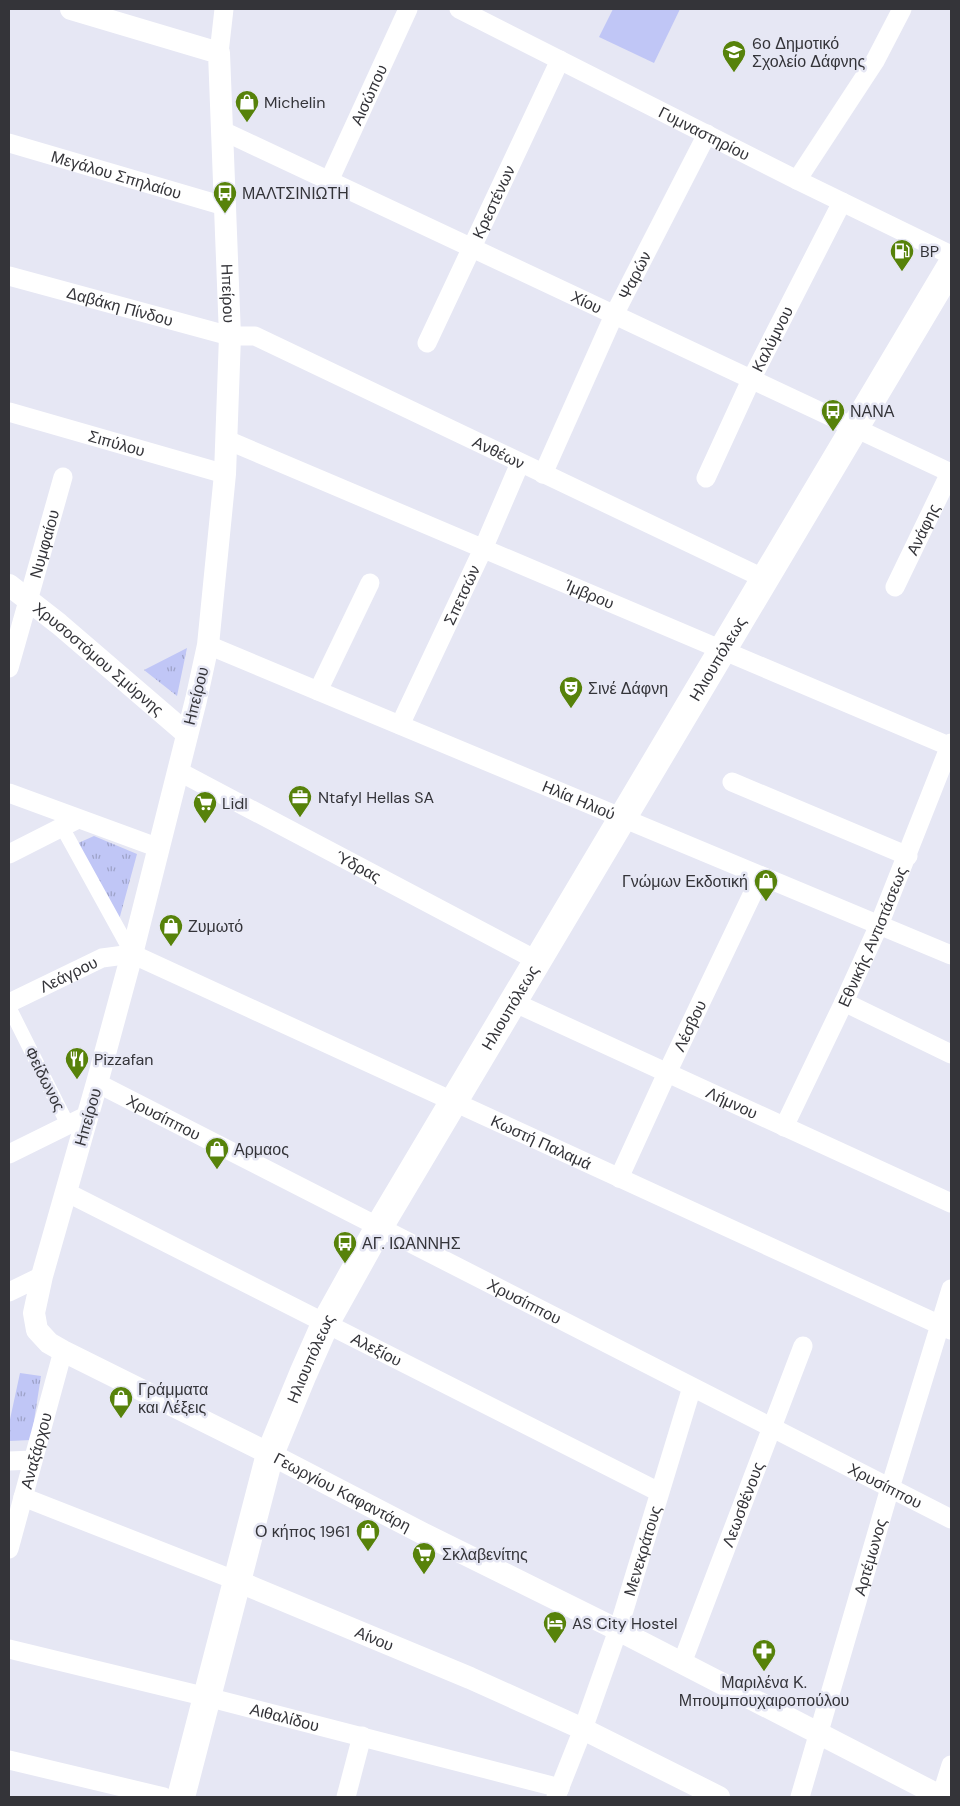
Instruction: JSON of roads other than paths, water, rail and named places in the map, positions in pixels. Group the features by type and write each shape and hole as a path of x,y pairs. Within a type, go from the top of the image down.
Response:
{"main road":[{"name":"Ηλιουπόλεως","path":"181,1797 270,1454 326,1322 379,1227 951,266"}],"street":[{"path":"71,9 219,53"},
{"name":"Ηπείρου","path":"63,1351 37,1330 34,1313 42,1276 132,954 208,645 225,474 230,336 219,53 224,9"},
{"name":"Αισώπου","path":"329,181 408,9"},
{"name":"Γυμναστηρίου","path":"459,9 951,255"},
{"path":"798,180 875,61 902,9"},
{"name":"Κρεστένων","path":"427,343 560,60"},
{"name":"Χίου","path":"221,130 950,473"},
{"name":"Ψαρών","path":"543,474 614,315 707,134"},
{"name":"Μεγάλου Σπηλαίου","path":"9,143 224,206"},
{"name":"Καλύμνου","path":"706,478 751,380 842,202"},
{"name":"Δαβάκη Πίνδου","path":"9,276 230,336"},
{"name":"Ανθέων","path":"230,336 255,336 765,579"},
{"name":"Σιπύλου","path":"9,412 225,474"},
{"name":"Ίμβρου","path":"227,440 951,746"},
{"name":"Σπετσών","path":"400,725 483,549 520,463"},
{"name":"Ανάφης","path":"895,586 950,473"},
{"name":"Νυμφαίου","path":"9,668 63,477"},
{"path":"318,691 370,583"},
{"name":"Χρυσοστόμου Σμύρνης","path":"9,585 59,624 187,734"},
{"name":"Ηλία Ηλιού","path":"208,645 951,956"},
{"name":"Εθνικής Αντιστάσεως","path":"784,1127 879,925 951,746"},
{"name":"Ύδρας","path":"178,771 538,961"},
{"path":"732,782 908,856"},
{"path":"9,793 70,823 159,848"},
{"path":"9,854 70,823"},
{"path":"70,823 132,954"},
{"name":"Λέσβου","path":"619,1178 761,876"},
{"name":"Λεάγρου","path":"9,1003 102,958 132,954"},
{"name":"Κωστή Παλαμά","path":"132,954 945,1328"},
{"name":"Λήμνου","path":"513,1002 951,1204"},
{"path":"844,1002 951,1054"},
{"name":"Φείδωνος","path":"9,1007 68,1125"},
{"name":"Χρυσίππου","path":"97,1083 951,1519"},
{"path":"9,1154 88,1115"},
{"name":"Αλεξίου","path":"66,1192 659,1492"},
{"path":"9,1292 42,1276"},
{"name":"Αρτέμωνος","path":"800,1797 890,1488 945,1328 951,1289"},
{"name":"Λεωσθένους","path":"682,1663 803,1346"},
{"name":"Γεωργίου Καφαντάρη","path":"63,1351 618,1630 941,1797"},
{"name":"Αναξάρχου","path":"9,1549 63,1351"},
{"name":"Μενεκράτους","path":"558,1793 618,1630 692,1386"},
{"path":"9,1462 33,1460"},
{"name":"Αίνου","path":"23,1497 237,1581 470,1678 583,1729 719,1797"},
{"name":"Αιθαλίδου","path":"9,1649 362,1736 558,1793"},
{"path":"346,1797 362,1736"},
{"path":"9,1760 164,1797"},
{"path":"941,1797 951,1765"}],"place":[{"name":"6ο Δημοτικό Σχολείο Δάφνης","path":"734,73"},
{"name":"Michelin","path":"247,123"},
{"name":"ΜΑΛΤΣΙΝΙΩΤΗ","path":"225,214"},
{"name":"BP","path":"902,272"},
{"name":"ΝΑΝΑ","path":"833,432"},
{"name":"Σινέ Δάφνη","path":"571,709"},
{"name":"Ntafyl Hellas SA","path":"300,818"},
{"name":"Lidl","path":"205,824"},
{"name":"Γνώμων Εκδοτική","path":"766,902"},
{"name":"Ζυμωτό","path":"171,947"},
{"name":"Pizzafan","path":"77,1080"},
{"name":"Αρμαος","path":"217,1170"},
{"name":"ΑΓ. ΙΩΑΝΝΗΣ","path":"345,1264"},
{"name":"Γράμματα και Λέξεις","path":"121,1419"},
{"name":"Ο κήπος 1961","path":"368,1552"},
{"name":"Σκλαβενίτης","path":"424,1575"},
{"name":"AS City Hostel","path":"555,1644"},
{"name":"Μαριλένα Κ. Μπουμπουχαιροπούλου","path":"764,1672"}]}
